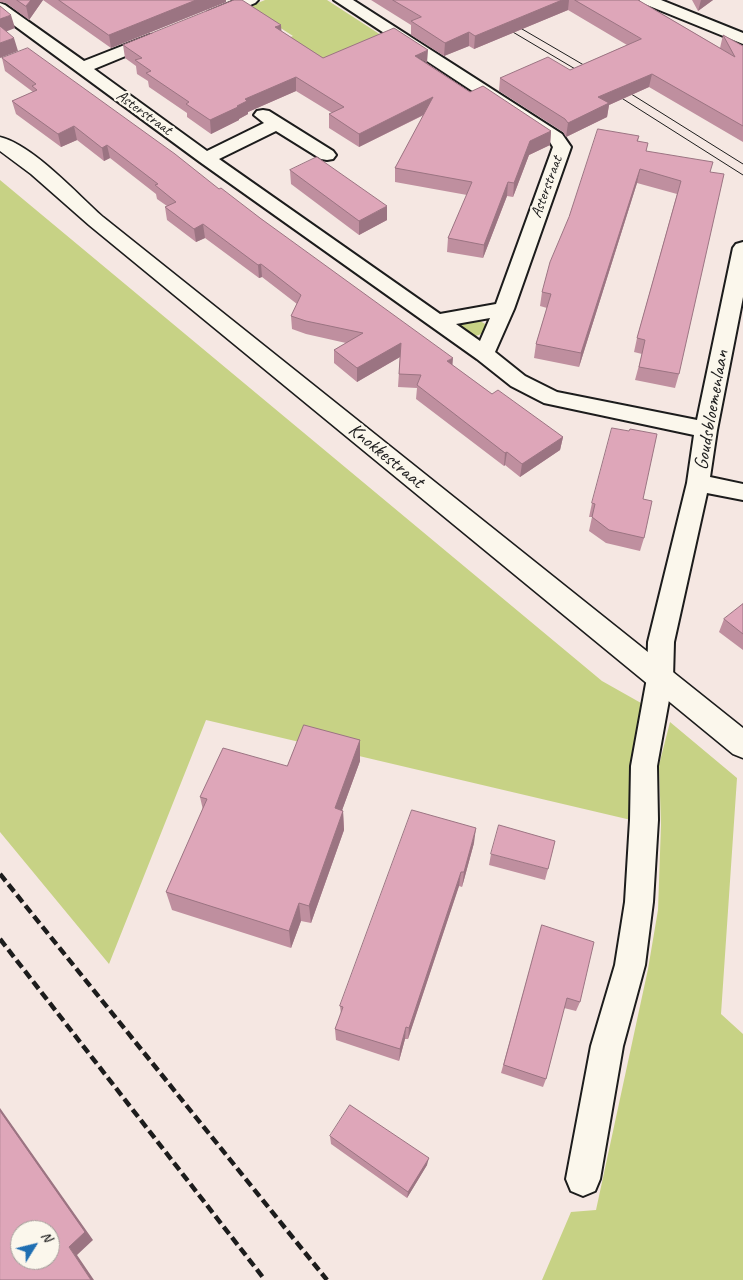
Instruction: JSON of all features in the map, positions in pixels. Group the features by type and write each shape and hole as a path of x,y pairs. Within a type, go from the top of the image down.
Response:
{"street":[{"path":"197,22 250,0"},
{"name":"Asterstraat","path":"342,0 556,138 562,147 504,309 484,354"},
{"path":"647,0 698,19 743,40"},
{"name":"Asterstraat","path":"0,8 42,49 82,68 484,354 518,382 552,398 706,430"},
{"path":"82,68 171,32"},
{"path":"206,158 270,119 327,155"},
{"name":"Knokkestraat","path":"0,143 32,165 96,221 743,745"},
{"name":"Knokkestraat","path":"0,154 32,165"},
{"name":"Goudsbloemenlaan","path":"583,1179 607,1046 630,965 639,902 644,820 644,766 660,678 661,642 698,483 706,430 743,248"},
{"path":"436,321 504,309"},
{"name":"Goudsbloemenlaan","path":"698,483 743,492"}],"green space":[{"path":"265,0 327,0 384,37 313,65 279,42 293,36 248,7"},
{"path":"0,180 602,681 641,703 632,767 631,820 206,720 109,964 0,832"},
{"path":"480,321 487,325 484,332 476,336 469,335 456,324"},
{"path":"670,722 737,778 721,1014 743,1034 743,1280 542,1280 571,1212 596,1210 648,969 658,910 661,825 659,765"}],"building":[{"path":"17,0 31,0 26,6"},
{"path":"59,0 196,0 109,35"},
{"path":"234,0 242,0 281,25 275,27 323,58 394,28 428,50 415,56 470,92 483,86 551,131 530,141 514,183 508,182 484,245 448,238 472,182 395,168 433,97 359,134 329,114 344,107 296,77 245,99 247,101 238,107 210,120 186,104 189,102 146,73 151,71 135,60 142,58 123,45"},
{"path":"393,0 562,0 475,36 469,32 445,43 411,21 421,17"},
{"path":"575,0 638,0 735,57 723,35 743,46 743,126 652,74 598,97 609,103 568,123 565,119 500,78 548,57 570,70 641,39"},
{"path":"0,6 11,15 0,19"},
{"path":"0,26 14,38 0,43"},
{"path":"28,48 453,358 447,361 492,394 498,390 563,437 522,464 417,385 421,375 399,374 401,343 357,368 334,350 363,333 291,316 301,295 261,264 258,265 203,224 194,229 165,207 176,202 155,185 158,184 107,145 102,148 74,126 58,134 12,101 37,90 32,86 36,84 2,58"},
{"path":"598,129 639,136 637,141 648,143 646,151 713,162 710,172 724,174 679,374 639,367 645,340 637,338 681,181 640,169 581,353 536,344 551,294 542,292 550,262 569,217"},
{"path":"317,157 387,206 359,221 290,170"},
{"path":"612,428 657,434 643,499 652,501 644,538 609,530 592,517 595,504 592,503"},
{"path":"743,604 743,634 724,619"},
{"path":"304,725 360,740 335,808 343,811 309,906 299,903 289,931 166,892 207,799 200,797 223,748 287,766"},
{"path":"412,810 476,828 464,872 461,872 409,1028 406,1027 400,1049 335,1029 343,1007 340,1006"},
{"path":"499,825 555,841 548,869 491,854"},
{"path":"542,925 594,942 580,1002 567,998 546,1079 504,1065"},
{"path":"350,1105 429,1158 408,1192 330,1136"},
{"path":"0,1111 85,1232 69,1247 91,1280 0,1280"}],"tram line":[{"path":"510,22 594,71"},
{"path":"501,25 587,76"},
{"path":"620,87 743,164"},
{"path":"612,92 743,175"}],"railway":[{"path":"0,874 327,1280"},
{"path":"0,939 265,1280"}]}
